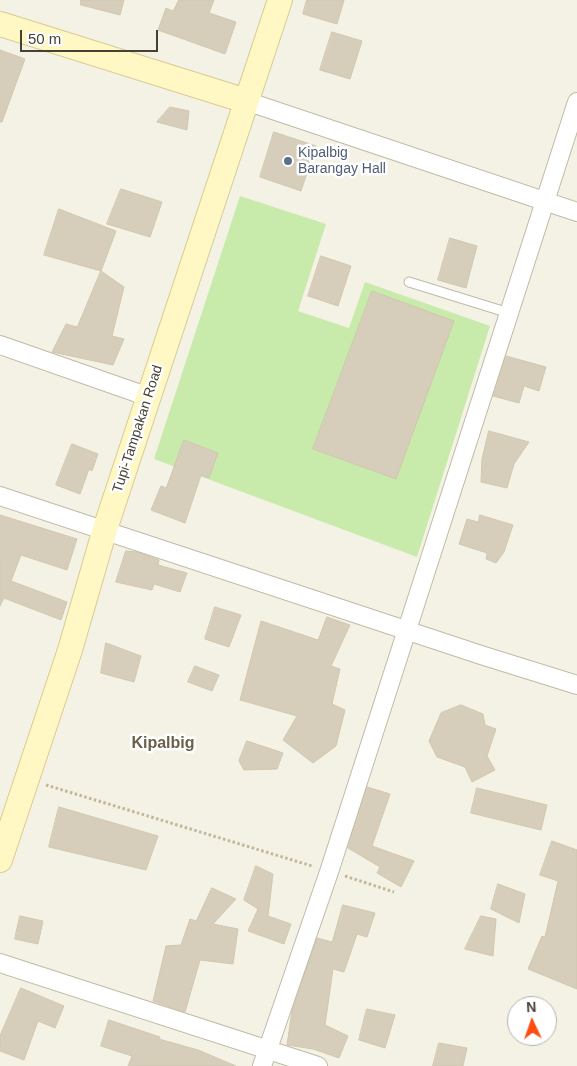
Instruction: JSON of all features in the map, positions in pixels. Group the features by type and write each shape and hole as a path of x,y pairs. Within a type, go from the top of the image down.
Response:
{"main road":[{"name":"Tupi-Tampakan Road","path":"0,860 70,650 105,530 280,0"},
{"path":"0,24 246,102"}],"street":[{"path":"246,102 577,212"},
{"path":"264,1058 329,872 408,631 577,102"},
{"path":"0,345 149,398"},
{"path":"0,496 408,631 577,684"},
{"path":"0,963 164,1015 264,1058 318,1066"}],"lane":[{"path":"409,282 509,313"}],"path":[{"path":"26,779 394,892"}],"green space":[{"path":"240,196 326,224 298,311 349,328 365,282 490,326 417,557 154,459"}],"building":[{"path":"81,0 124,0 120,15 81,5"},
{"path":"179,0 214,0 209,13 236,22 225,54 158,30 166,8 173,11"},
{"path":"307,0 344,0 337,24 303,14"},
{"path":"332,32 362,41 350,79 320,70"},
{"path":"0,50 25,59 2,122 0,122"},
{"path":"170,107 189,111 187,130 157,122"},
{"name":"Kipalbig Barangay Hall","path":"274,132 316,146 301,191 260,177"},
{"path":"121,189 162,202 150,237 107,224"},
{"path":"59,209 116,231 101,271 44,255"},
{"path":"450,238 477,246 466,288 438,280"},
{"path":"321,256 351,266 338,306 308,296"},
{"path":"101,271 124,287 112,336 124,339 113,365 52,352 66,324 77,327"},
{"path":"372,291 454,321 396,479 313,449"},
{"path":"506,356 546,367 539,391 524,386 519,403 493,396"},
{"path":"489,431 529,442 514,464 507,488 481,482 482,459"},
{"path":"184,440 218,453 209,478 201,475 185,523 151,510 161,486 166,488"},
{"path":"72,444 98,454 92,471 89,469 80,494 56,485"},
{"path":"0,515 77,539 67,570 21,555 11,581 67,602 61,620 4,598 0,606"},
{"path":"480,515 513,525 504,552 496,563 486,559 487,553 459,544 467,519 478,522"},
{"path":"126,551 137,552 159,560 158,565 187,573 180,592 154,584 152,590 116,582"},
{"path":"215,607 241,615 229,647 205,639"},
{"path":"327,617 350,625 331,666 340,669 332,704 345,710 336,746 313,763 283,740 297,716 240,700 261,621 318,640"},
{"path":"106,643 141,656 134,682 101,673"},
{"path":"195,666 219,675 212,691 188,682"},
{"path":"461,705 483,714 485,725 496,729 487,756 495,770 472,782 465,767 437,757 429,741 441,713"},
{"path":"247,741 283,753 277,769 244,770 239,761"},
{"path":"367,787 390,794 372,846 414,861 401,887 377,873 380,867 348,848"},
{"path":"477,788 547,805 541,830 471,813"},
{"path":"59,807 158,836 146,870 49,847"},
{"path":"552,841 577,850 577,989 528,969 542,936 545,937 558,881 540,875"},
{"path":"256,866 273,874 268,916 291,924 284,944 248,931 258,909 244,900"},
{"path":"498,884 525,894 519,923 491,909"},
{"path":"212,888 236,899 213,924 238,929 233,964 200,960 185,1012 153,1001 166,946 181,945 190,919 196,921"},
{"path":"343,905 375,913 367,937 357,934 344,972 333,969 325,1025 348,1036 339,1058 313,1049 287,1045 292,1011 317,938 332,942"},
{"path":"20,916 43,921 38,944 15,939"},
{"path":"481,916 496,919 493,956 465,949"},
{"path":"21,988 64,1006 55,1028 38,1021 24,1060 0,1051 0,1036"},
{"path":"367,1009 395,1015 385,1048 359,1040"},
{"path":"109,1020 160,1037 159,1039 198,1050 236,1066 128,1066 132,1056 101,1046"},
{"path":"439,1043 467,1048 463,1066 433,1066"}],"place":[{"name":"Kipalbig Barangay Hall","path":"288,161"}],"district":[{"name":"Kipalbig","path":"163,744"}]}
